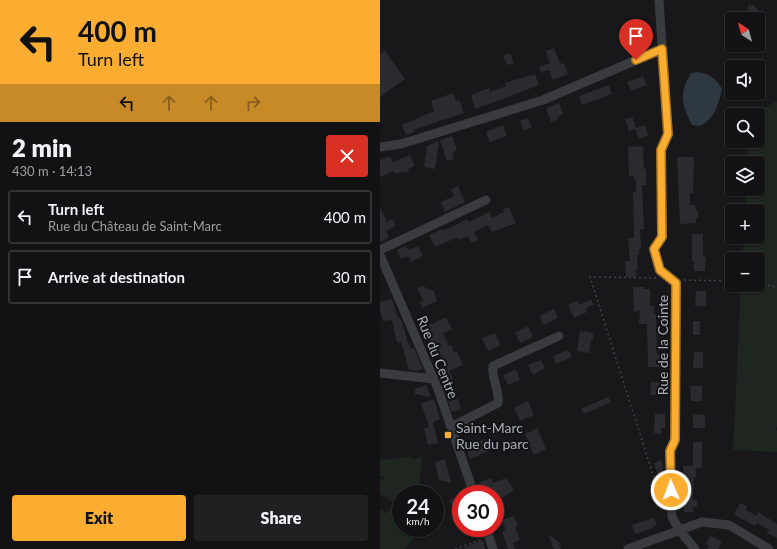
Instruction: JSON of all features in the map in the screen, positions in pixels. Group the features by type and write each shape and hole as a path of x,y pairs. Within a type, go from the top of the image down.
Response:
{"street":[{"name":"Rue de la Cointe","path":"659,0 668,134 661,150 662,237 654,249 660,270 673,281 675,440 670,451 672,516 680,531 695,549"},
{"path":"380,147 401,144 542,100 662,49"},
{"path":"380,250 486,200"},
{"name":"Rue du Centre","path":"380,255 434,379 471,485"},
{"path":"450,427 498,403 499,395 492,375 493,366 559,336"},
{"path":"380,372 434,379"},
{"path":"628,549 702,522 729,525 769,549"},
{"path":"489,538 493,549"}],"path":[{"path":"672,516 664,508 590,277 673,281 686,279 725,281"},
{"path":"765,284 777,287"},
{"path":"455,549 489,538"}],"shaded area":[{"path":"698,72 706,74 712,78 722,89 715,111 705,123 700,126 692,125 683,99 683,93 687,80 691,73"},
{"path":"777,101 777,427 775,429 777,430 777,452 733,450 741,292 765,292 765,252 743,252 743,244 765,244 765,204 745,204 746,196 765,196 765,156 747,156 748,148 765,148 764,108"},
{"path":"422,455 420,485 392,485 392,502 380,494 380,480 385,476 380,476 380,460 413,457 414,460"},
{"path":"392,508 392,537 411,537 413,539 404,549 380,549 380,509 386,513"}],"building":[{"path":"749,4 758,9 757,12 747,11"},
{"path":"554,48 560,63 564,64 568,74 553,80 549,70 541,72 539,67 550,63 546,51"},
{"path":"385,51 405,79 380,97 380,54"},
{"path":"510,53 514,63 507,65 503,56"},
{"path":"535,74 539,85 475,109 471,95 489,88 490,92 506,86 505,83"},
{"path":"643,76 647,85 631,91 627,82"},
{"path":"609,85 612,94 582,105 579,96"},
{"path":"453,93 456,101 459,100 464,113 413,130 414,132 406,135 402,125 434,111 431,101"},
{"path":"559,103 563,114 557,117 558,119 551,122 546,108"},
{"path":"633,117 636,128 645,125 648,135 639,139 635,129 629,132 625,119"},
{"path":"528,118 532,127 524,131 520,121"},
{"path":"503,125 507,136 490,142 486,132"},
{"path":"452,136 457,150 453,152 454,159 447,161 440,140"},
{"path":"439,141 435,169 424,167 427,146"},
{"path":"643,146 644,169 646,169 646,185 642,185 644,229 640,229 641,248 639,249 639,255 637,255 638,270 636,270 636,277 626,277 625,261 630,261 628,238 634,238 633,192 636,192 636,180 634,180 634,176 629,176 628,147"},
{"path":"410,155 415,166 408,169 409,171 404,173 403,171 396,174 394,171 380,177 380,160 390,156 393,162"},
{"path":"677,157 694,157 693,193 690,193 690,205 695,205 696,211 698,211 696,223 680,224"},
{"path":"458,186 465,202 445,212 441,202 454,196 451,190"},
{"path":"380,207 387,222 392,219 396,226 386,231 389,238 380,242"},
{"path":"509,207 516,223 492,232 488,225 474,232 478,240 471,243 468,236 459,240 458,237 435,247 429,235 442,229 443,231 468,219 469,222 489,212 492,218 504,212 503,209"},
{"path":"692,234 703,234 703,257 706,257 705,271 694,271 694,262 692,262"},
{"path":"406,246 408,250 418,246 423,256 411,262 408,256 401,259 397,250"},
{"path":"422,286 434,291 437,301 422,308 420,302 423,300 417,288"},
{"path":"633,287 644,287 644,289 650,289 650,306 654,306 654,314 656,314 657,355 661,355 660,367 648,367 647,324 639,324 640,311 634,312"},
{"path":"696,291 706,291 706,306 695,306"},
{"path":"392,299 398,318 399,317 402,322 408,343 412,349 414,348 423,369 417,371 409,370 401,342 398,343 396,339 392,320 383,321 380,310 380,302"},
{"path":"591,299 593,305 586,308 587,312 574,318 568,305 577,301 579,305"},
{"path":"554,309 558,318 544,325 539,316"},
{"path":"446,317 452,329 443,333 449,346 451,345 454,352 457,351 463,365 449,371 453,379 448,382 454,400 458,399 461,409 452,412 436,370 445,366 434,342 431,343 423,328"},
{"path":"693,321 700,321 700,335 693,335"},
{"path":"528,326 533,337 520,343 515,333"},
{"path":"580,331 594,333 593,340 591,340 589,353 577,351"},
{"path":"495,333 500,345 488,351 482,338"},
{"path":"568,350 572,357 556,364 553,356"},
{"path":"694,352 703,352 703,368 693,368"},
{"path":"541,360 545,368 533,375 528,365"},
{"path":"516,369 520,380 508,385 503,375"},
{"path":"651,382 663,382 663,395 650,395"},
{"path":"427,385 430,397 415,394 414,389"},
{"path":"690,386 702,386 702,401 691,401"},
{"path":"608,397 611,402 584,414 581,409"},
{"path":"434,399 440,419 433,422 438,443 428,445 424,428 429,427 421,404"},
{"path":"528,401 534,415 520,421 514,408"},
{"path":"655,414 665,414 665,428 661,428 661,434 654,433"},
{"path":"693,414 705,415 705,428 693,428"},
{"path":"537,428 546,449 534,455 525,434"},
{"path":"487,439 491,450 470,459 465,445"},
{"path":"693,442 702,442 702,468 696,468 696,477 694,477 693,500 697,500 697,507 693,507 693,512 684,512 683,466 693,466"},
{"path":"445,459 451,483 439,480 438,476 435,462"},
{"path":"662,460 664,474 658,476 654,463"},
{"path":"491,478 493,483 506,478 514,490 504,497 504,485 480,485 479,483"},
{"path":"740,503 747,506 746,510 757,516 758,512 777,524 777,538 767,533 769,530 757,523 756,526 734,515"},
{"path":"514,516 518,526 515,527 520,540 513,543 516,549 508,549 504,537 504,531 506,530 504,519"},
{"path":"654,518 657,526 635,534 632,525"},
{"path":"548,534 561,544 559,545 561,549 554,549"},
{"path":"710,536 722,541 718,549 707,549 709,546 706,544"},
{"path":"483,541 485,549 462,549"}],"place":[{"name":"Saint-Marc Rue du parc","path":"448,435"}],"route":[{"path":"636,60 662,49 668,134 661,150 662,237 654,249 660,270 676,283 675,440 670,451 671,490"}]}
